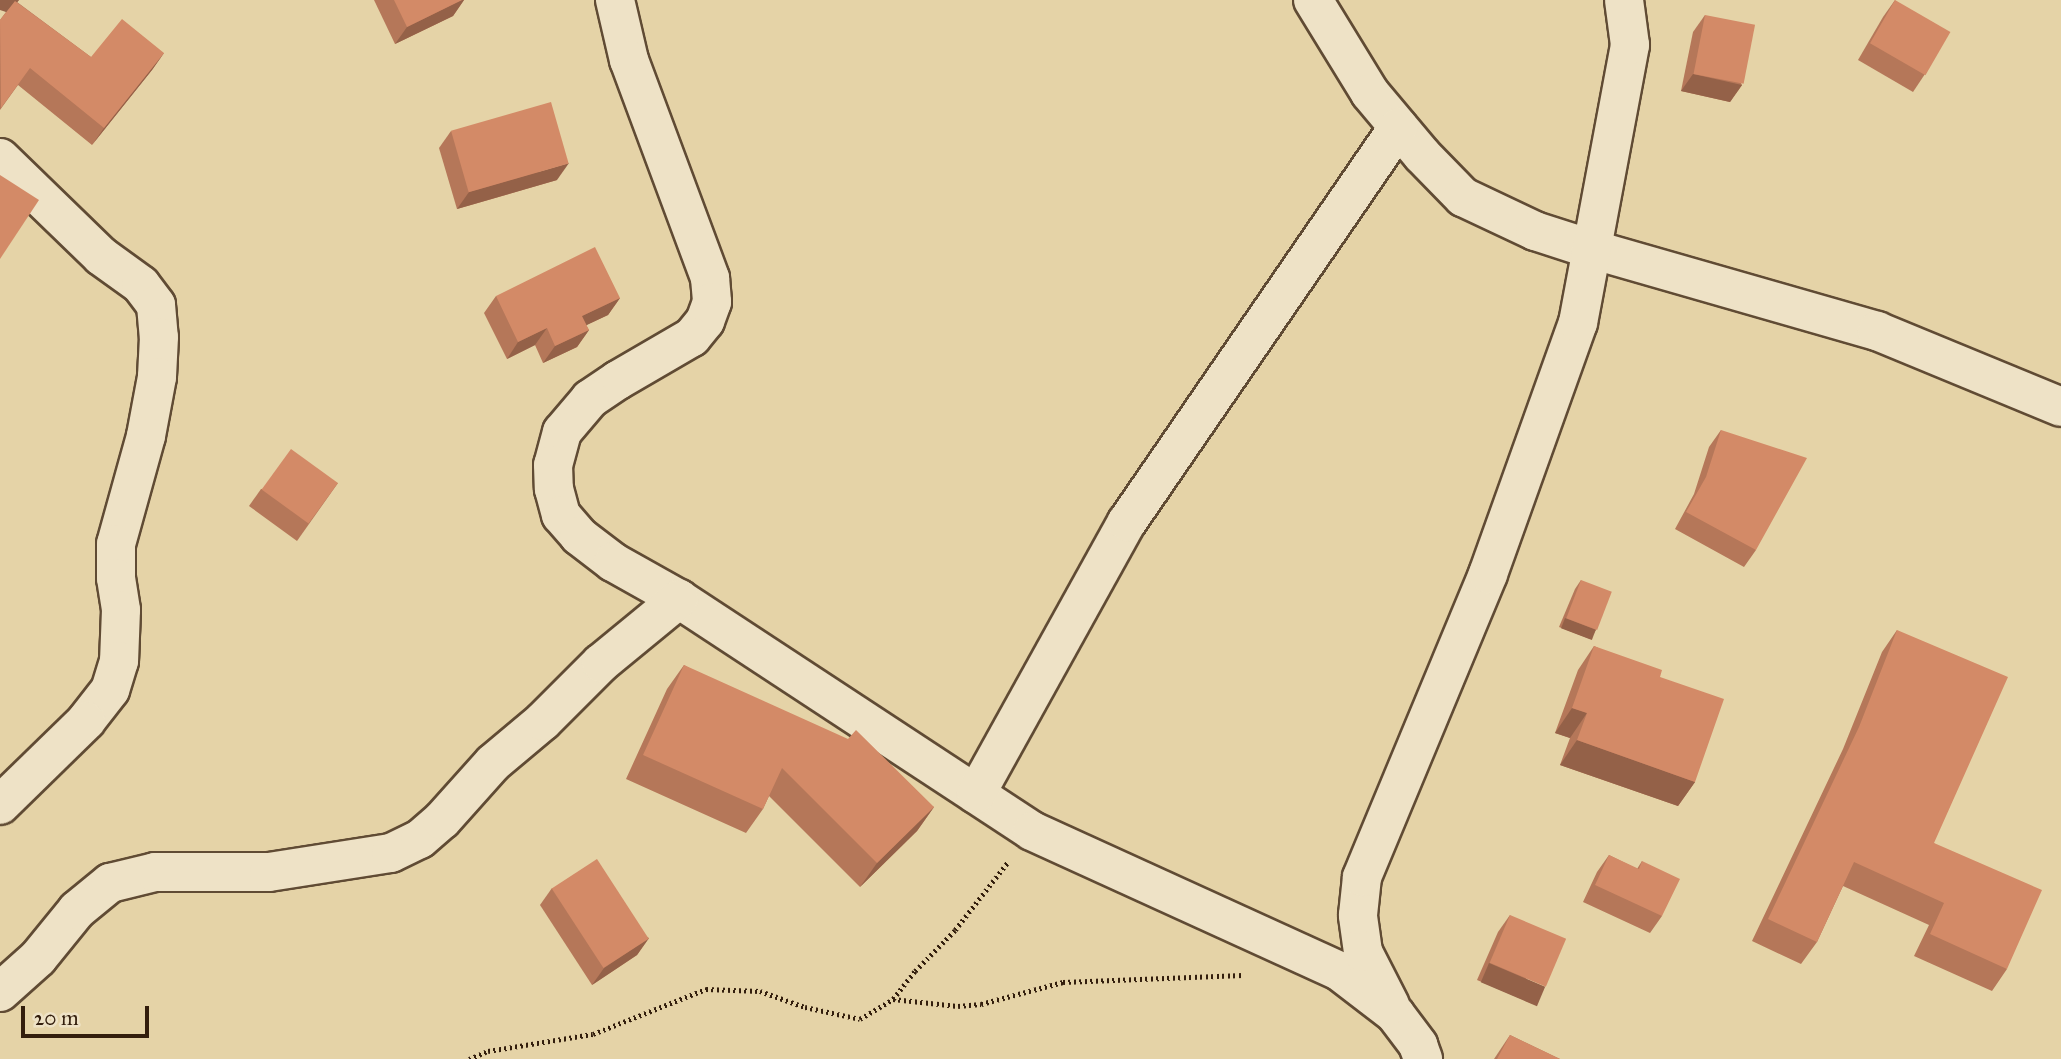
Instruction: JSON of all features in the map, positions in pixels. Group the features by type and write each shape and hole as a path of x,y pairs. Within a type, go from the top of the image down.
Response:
{"street":[{"path":"614,0 629,61 710,278 712,302 705,321 692,337 590,399 562,432 552,465 554,489 561,516 579,536 613,562 678,599 1032,831 1339,971 1395,1014"},
{"path":"1313,0 1370,93 1463,197 1535,231 1591,250 1877,331 2061,407"},
{"path":"1423,1059 1418,1045 1395,1014 1363,952 1358,915 1362,877 1488,574 1578,323 1630,45 1624,0"},
{"path":"976,794 1127,522 1398,127"},
{"path":"0,159 101,256 141,285 156,305 159,337 157,377 146,436 116,544 116,578 121,610 120,661 110,690 86,721 0,805"},
{"path":"0,992 38,958 77,910 110,883 155,872 269,872 391,853 420,839 442,820 493,763 543,721 601,663 678,599"}],"path":[{"path":"469,1059 488,1051 593,1034 706,989 760,991 805,1007 860,1019 893,999 915,971 955,930 1032,831"},
{"path":"893,999 958,1006 981,1004 1063,982 1256,974"}],"building":[{"path":"394,0 462,0 407,27"},
{"path":"1895,0 1950,32 1925,75 1870,43"},
{"path":"15,1 91,57 122,19 164,53 104,128 30,68 1,108 0,20"},
{"path":"1705,15 1755,25 1744,84 1694,74"},
{"path":"551,102 569,164 469,192 451,131"},
{"path":"0,175 39,200 0,259"},
{"path":"595,247 620,298 582,316 589,330 555,346 547,328 518,342 496,296"},
{"path":"1721,430 1807,458 1756,550 1686,512 1706,477"},
{"path":"291,449 338,483 309,524 262,489"},
{"path":"1581,580 1612,592 1597,630 1566,618"},
{"path":"1897,630 2008,677 1934,843 2042,890 2007,969 1930,934 1944,903 1854,862 1817,942 1768,919 1859,727"},
{"path":"1594,646 1662,670 1660,677 1724,699 1695,782 1577,740 1587,713 1572,708"},
{"path":"684,665 848,739 856,730 934,807 877,863 782,768 763,809 643,755"},
{"path":"1609,855 1639,869 1642,861 1680,879 1662,916 1595,885"},
{"path":"597,859 649,939 603,968 552,888"},
{"path":"1510,915 1566,939 1546,987 1490,963"},
{"path":"1510,1035 1560,1059 1497,1059"}]}
